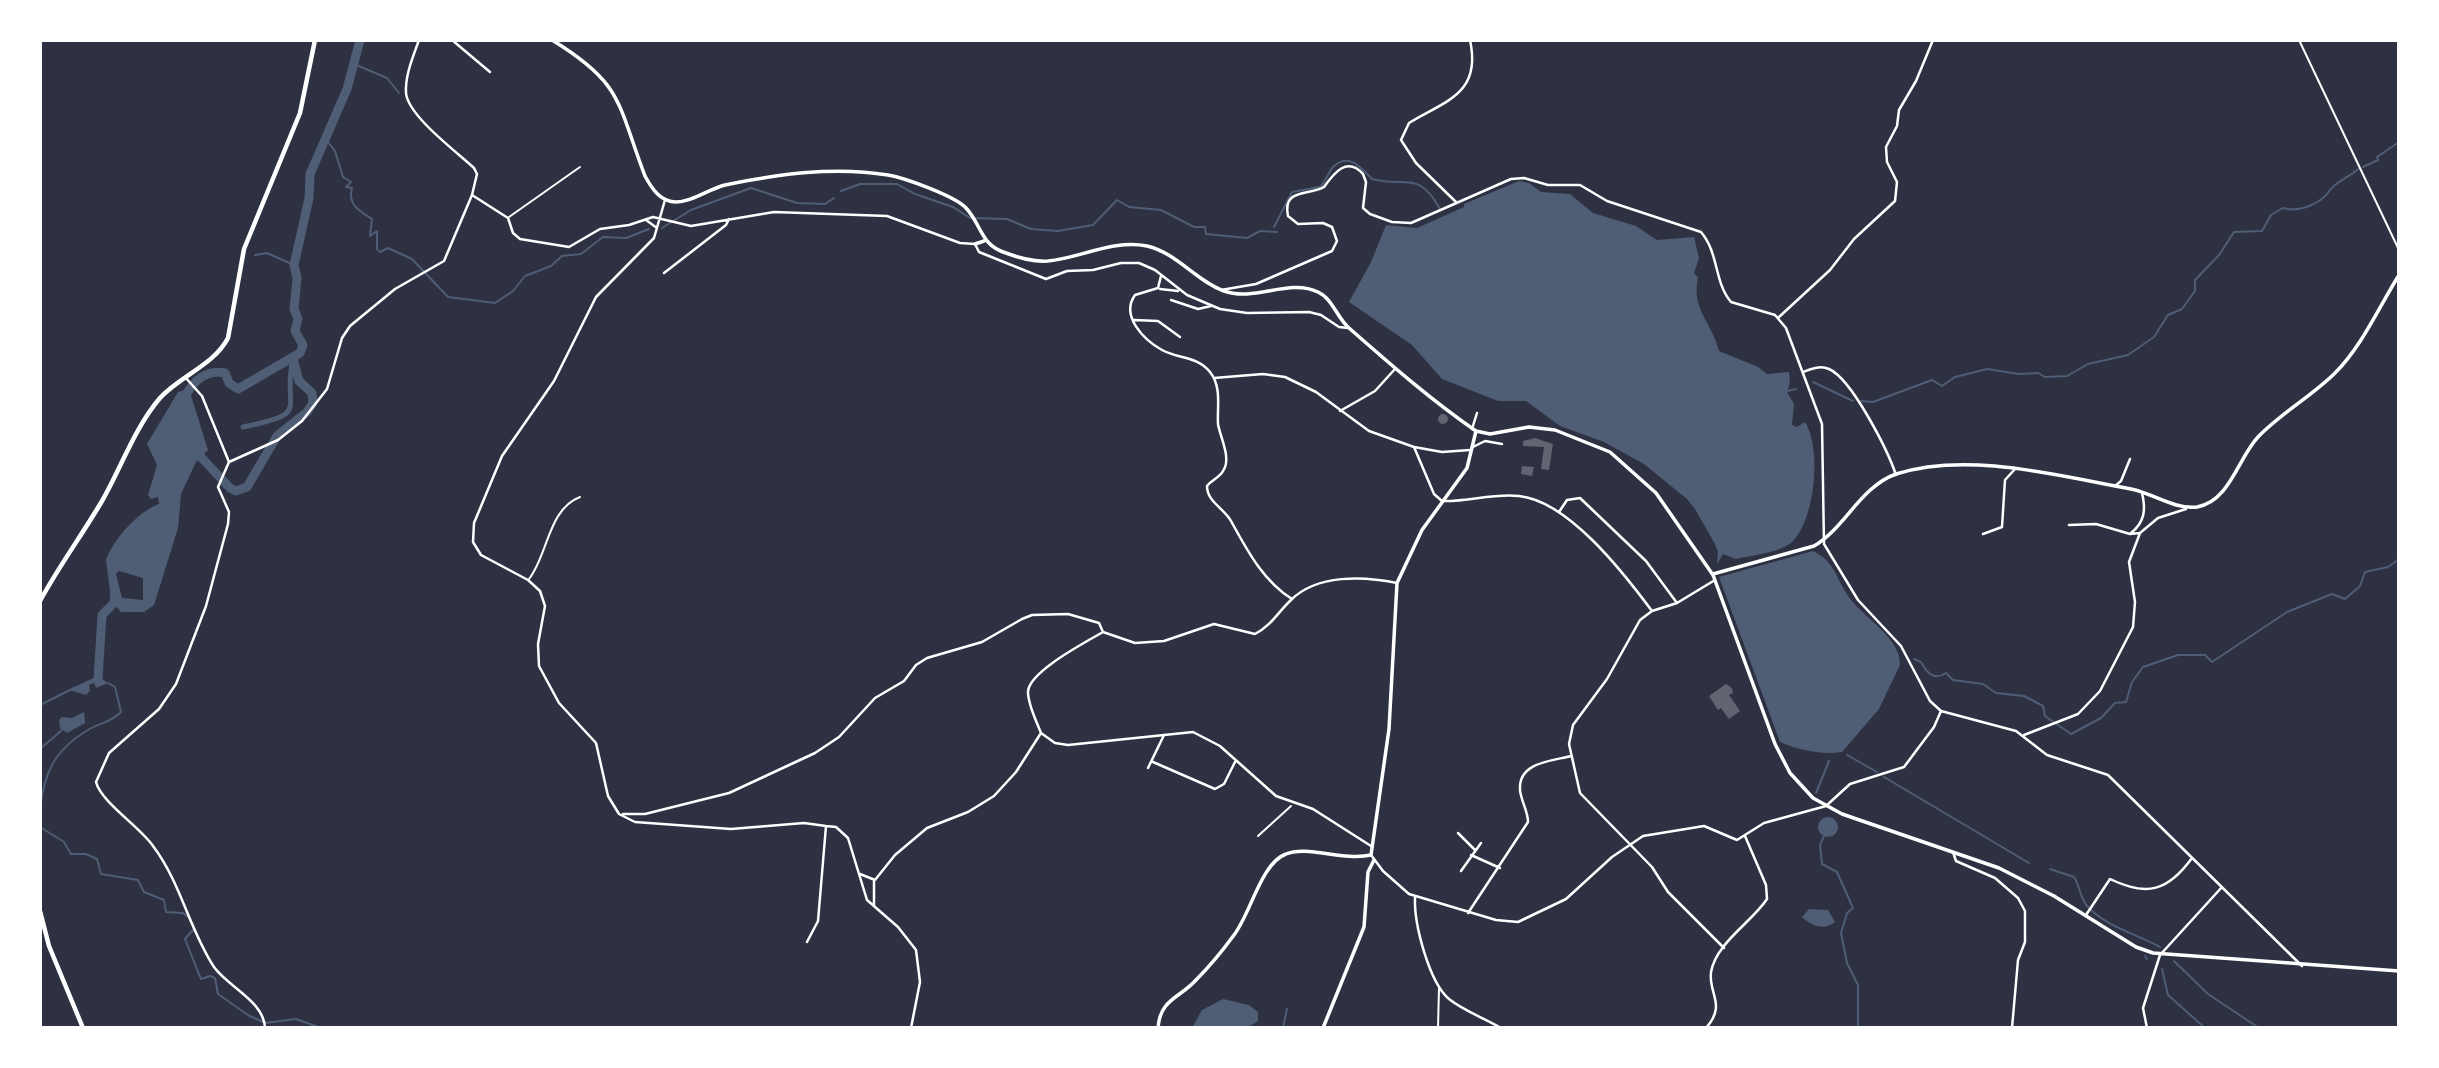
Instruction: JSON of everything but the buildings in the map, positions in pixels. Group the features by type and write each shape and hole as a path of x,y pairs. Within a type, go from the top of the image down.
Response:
{"main road":[{"path":"40,601 56,570 102,501 150,412 160,399 220,351 228,338 244,249 300,113 315,40"},
{"path":"40,911 49,946 83,1028"}],"street":[{"path":"265,1027 264,1020 214,967 165,861 138,827 102,794 96,782 109,753 159,709 183,670 206,606 228,524 229,512 219,494 219,482 229,462 278,440 302,421 322,399 342,338 350,326 395,289 447,257 472,195 476,171 420,119 407,101 406,81 419,40"},
{"path":"452,40 490,72"},
{"path":"552,40 591,66 617,96 645,176 652,188 665,200 681,201 722,186 822,171 901,178 954,200 971,214 984,241 1002,252 1041,261 1112,247 1148,247 1161,251 1220,290 1244,295 1296,289 1316,291 1329,301 1348,328 1395,369 1475,431 1482,441"},
{"path":"1457,203 1416,163 1401,140 1409,123 1445,106 1459,94 1472,61 1470,40"},
{"path":"1778,318 1830,270 1854,239 1895,201 1897,182 1885,155 1886,147 1897,125 1899,110 1916,81 1933,40"},
{"path":"1220,290 1256,284 1332,251 1337,241 1332,227 1323,223 1298,224 1288,216 1286,206 1292,197 1300,192 1324,187 1337,169 1343,167 1352,167 1363,174 1363,208 1370,214 1392,222 1411,223 1517,177 1548,185 1580,185 1607,201 1701,232 1714,251 1723,289 1731,302 1778,318 1786,328 1823,432 1823,541 1853,594 1901,646 1930,701 1941,711 2023,735 2055,759 2099,770 2108,775 2302,966"},
{"path":"472,195 508,218 513,233 520,239 569,247 600,229 660,216 691,226 774,212 887,216 960,243 975,244 984,241"},
{"path":"665,200 651,243 624,266 596,297 554,382 502,456 474,523 472,542 481,555 528,580 540,591 545,606 538,644 539,666 559,703 596,743 608,796 619,814 635,822 730,828 804,823 836,827 848,838 864,893 910,940 919,961 919,994 911,1028"},
{"path":"664,273 677,260 726,225 729,219"},
{"path":"646,220 657,228"},
{"path":"975,244 979,252 1046,279 1067,271 1099,270 1127,262 1150,267 1181,291 1211,306 1247,313 1309,312 1321,315 1339,327 1348,328"},
{"path":"2023,735 2059,723 2085,709 2096,698 2129,636 2135,615 2129,556 2140,533 2158,518 2205,505 2220,494 2257,438 2336,372 2399,275"},
{"path":"1158,288 1161,276"},
{"path":"1181,291 1158,288 1135,295 1129,305 1132,320 1154,345 1169,353 1197,360 1214,378 1226,465 1222,473 1208,486 1208,492 1231,520 1269,580 1292,599"},
{"path":"1171,300 1198,309 1211,306"},
{"path":"1132,320 1158,321 1180,337"},
{"path":"1802,372 1824,368 1835,373 1879,433 1896,475"},
{"path":"1340,411 1375,391 1395,369"},
{"path":"1214,378 1247,374 1278,376 1308,388 1369,431 1414,447 1442,452 1472,449 1482,441 1502,444"},
{"path":"187,379 202,396 229,462"},
{"path":"1477,413 1472,449 1465,470 1422,530 1397,583 1389,729 1371,855 1399,887 1415,897 1468,913 1505,921 1532,918 1566,899 1612,857 1649,835 1694,826 1713,828 1734,841 1764,823 1826,806 1850,784 1904,767 1934,727 1941,711"},
{"path":"1475,431 1486,434 1543,427 1609,452 1665,505 1713,575 1756,696 1784,762 1804,790 1826,806 2017,877 2089,911 2136,947 2160,955 2399,971"},
{"path":"1486,434 1490,441"},
{"path":"1414,447 1434,494 1442,501 1517,496 1538,499 1559,512 1623,575 1652,611"},
{"path":"2113,486 2121,481 2130,459"},
{"path":"1713,575 1802,550 1823,541 1854,506 1880,484 1896,475 1931,465 2015,469 2113,486 2192,507"},
{"path":"1983,534 2002,527 2005,480 2015,469"},
{"path":"2130,534 2143,520 2142,493"},
{"path":"1559,512 1567,500 1580,498 1646,561 1677,603"},
{"path":"2069,525 2096,524 2130,534 2140,533"},
{"path":"619,814 645,814 729,793 780,770 839,737 875,698 904,681 919,663 982,642 1022,619 1047,614 1081,615 1099,623 1103,632 1135,643 1164,641 1214,624 1255,634 1273,622 1292,599 1342,579 1397,583"},
{"path":"1715,580 1677,603 1652,611 1636,626 1607,679 1573,725 1569,737 1580,793 1631,844 1658,875 1668,892 1724,948"},
{"path":"1103,632 1039,673 1030,683 1028,695 1041,733 1055,743 1069,745 1193,732 1220,746 1276,796 1313,808 1371,846"},
{"path":"874,905 874,880 895,855 927,828 968,812 994,796 1016,772 1041,733"},
{"path":"1148,768 1164,735"},
{"path":"1468,913 1528,822 1520,791 1525,774 1538,763 1571,756"},
{"path":"1153,762 1214,789 1224,784 1235,762"},
{"path":"807,942 818,921 826,826"},
{"path":"1458,833 1475,850"},
{"path":"1706,1028 1718,1001 1711,973 1724,948 1767,899 1766,886 1745,836"},
{"path":"1461,871 1482,843"},
{"path":"1157,1028 1164,1004 1196,982 1235,933 1252,906 1265,874 1279,857 1305,851 1348,858 1371,855"},
{"path":"1953,852 1956,861 1995,878 2018,898 2025,911 2026,933 2018,960 2012,1028"},
{"path":"1471,855 1500,868"},
{"path":"2089,911 2110,878 2138,889 2163,886 2180,874 2192,858"},
{"path":"1323,1028 1364,927 1367,872 1374,860"},
{"path":"860,874 874,880"},
{"path":"2147,1028 2143,1008 2160,955 2222,887"},
{"path":"1415,897 1420,936 1439,988 1463,1008 1501,1028"}],"lane":[{"path":"508,218 580,167"},
{"path":"528,580 543,556 559,513 564,506 580,497"},
{"path":"1438,1028 1439,988"}],"path":[{"path":"2299,40 2399,250"},
{"path":"1258,836 1292,803"}],"water":[{"path":"1519,181 1529,183 1541,192 1570,194 1593,213 1636,226 1657,240 1694,237 1699,258 1694,273 1698,277 1697,298 1719,351 1758,367 1767,374 1789,372 1787,392 1794,404 1792,425 1797,427 1805,422 1810,434 1814,466 1811,501 1801,531 1788,545 1774,551 1736,559 1723,554 1717,564 1718,552 1715,544 1695,509 1687,499 1644,464 1604,442 1560,426 1526,401 1498,401 1442,379 1412,345 1349,302 1371,262 1386,225 1417,228 1464,207 1464,204"},
{"path":"189,389 208,450 196,462 181,494 178,528 154,605 144,612 121,612 111,600 106,560 128,526 159,504 158,497 151,499 148,495 157,465 147,444 178,392","holes":["119,571 143,578 143,600 122,598 116,574"]},
{"path":"1813,551 1832,567 1852,601 1889,638 1899,656 1900,665 1879,709 1842,752 1810,751 1780,742 1719,577"},
{"path":"98,676 108,683 96,688 94,683 89,685 90,691 86,695 72,691 72,688"},
{"path":"84,712 85,723 67,733 60,728 59,720 62,717 72,718"},
{"path":"1828,817 1835,820 1838,827 1835,834 1828,837 1821,834 1818,827 1821,820"},
{"path":"1809,909 1828,910 1835,922 1823,927 1810,923 1802,917"},
{"path":"1223,999 1249,1005 1258,1012 1258,1021 1247,1028 1192,1028 1202,1010"}],"waterway":[{"path":"185,397 196,381 206,375 225,373 229,383 238,389 300,353 303,345 295,331 298,319 294,309 297,278 294,265 309,198 310,174 347,89 360,40"},
{"path":"354,64 387,78 399,93"},
{"path":"324,137 335,151 343,177 351,182 346,187 352,188 353,203 372,219 370,236 377,231 377,249 380,252 388,248 412,259 448,297 495,303 513,291 525,276 551,266 562,256 581,254 603,237 626,238 649,229"},
{"path":"2363,167 2378,160 2377,157 2399,142"},
{"path":"1274,227 1292,192 1320,187 1333,167 1344,161 1355,163 1372,179 1418,184 1440,209"},
{"path":"1861,401 1873,402 1932,380 1942,386 1955,377 1987,369 2019,374 2038,373 2045,377 2067,376 2088,364 2128,355 2154,337 2168,315 2182,309 2195,291 2195,280 2219,255 2234,232 2262,231 2271,215 2283,208 2303,208 2316,203 2332,187 2358,169"},
{"path":"841,191 860,184 897,184 915,194 953,207 970,218 1007,219 1031,229 1058,231 1093,225 1117,200 1129,207 1161,210 1194,227 1205,227 1206,234 1247,238 1260,231 1277,232"},
{"path":"662,228 691,210 751,188 797,203 825,204 834,198"},
{"path":"255,255 267,253 294,265"},
{"path":"243,427 279,418 287,413 290,407 293,359"},
{"path":"199,455 230,488 236,491 247,487 277,436 307,412 313,403 312,393 299,381 293,359"},
{"path":"1813,382 1853,401"},
{"path":"1787,391 1796,389"},
{"path":"1914,659 1921,662 1934,676 1946,673 1953,680 1983,684 1996,693 2024,696 2043,706 2045,716 2071,734 2101,718 2115,703 2126,702 2132,682 2143,667 2178,655 2205,655 2212,662 2287,612 2332,594 2345,599 2360,586 2365,572 2388,567 2399,559"},
{"path":"98,679 102,615 114,603 115,593"},
{"path":"40,810 44,785 59,754 76,738 121,712 115,687 108,683"},
{"path":"40,705 74,688"},
{"path":"40,749 62,730"},
{"path":"1847,755 1877,772"},
{"path":"1816,793 1829,761"},
{"path":"1884,777 2029,863"},
{"path":"40,827 64,842 71,854 86,854 97,859 101,874 138,880 144,892 164,900 166,912 183,913 189,918"},
{"path":"1824,836 1820,845 1822,864 1837,872 1853,908 1847,913 1841,933 1847,963 1858,985 1858,1028"},
{"path":"2050,869 2074,877 2085,903 2103,919 2160,947"},
{"path":"193,930 185,939 201,979 210,976 215,978 218,994 248,1015 265,1023 296,1019 321,1028"},
{"path":"2174,961 2208,994 2259,1028"},
{"path":"2162,969 2168,995 2205,1028"},
{"path":"1283,1028 1287,1009"}]}
